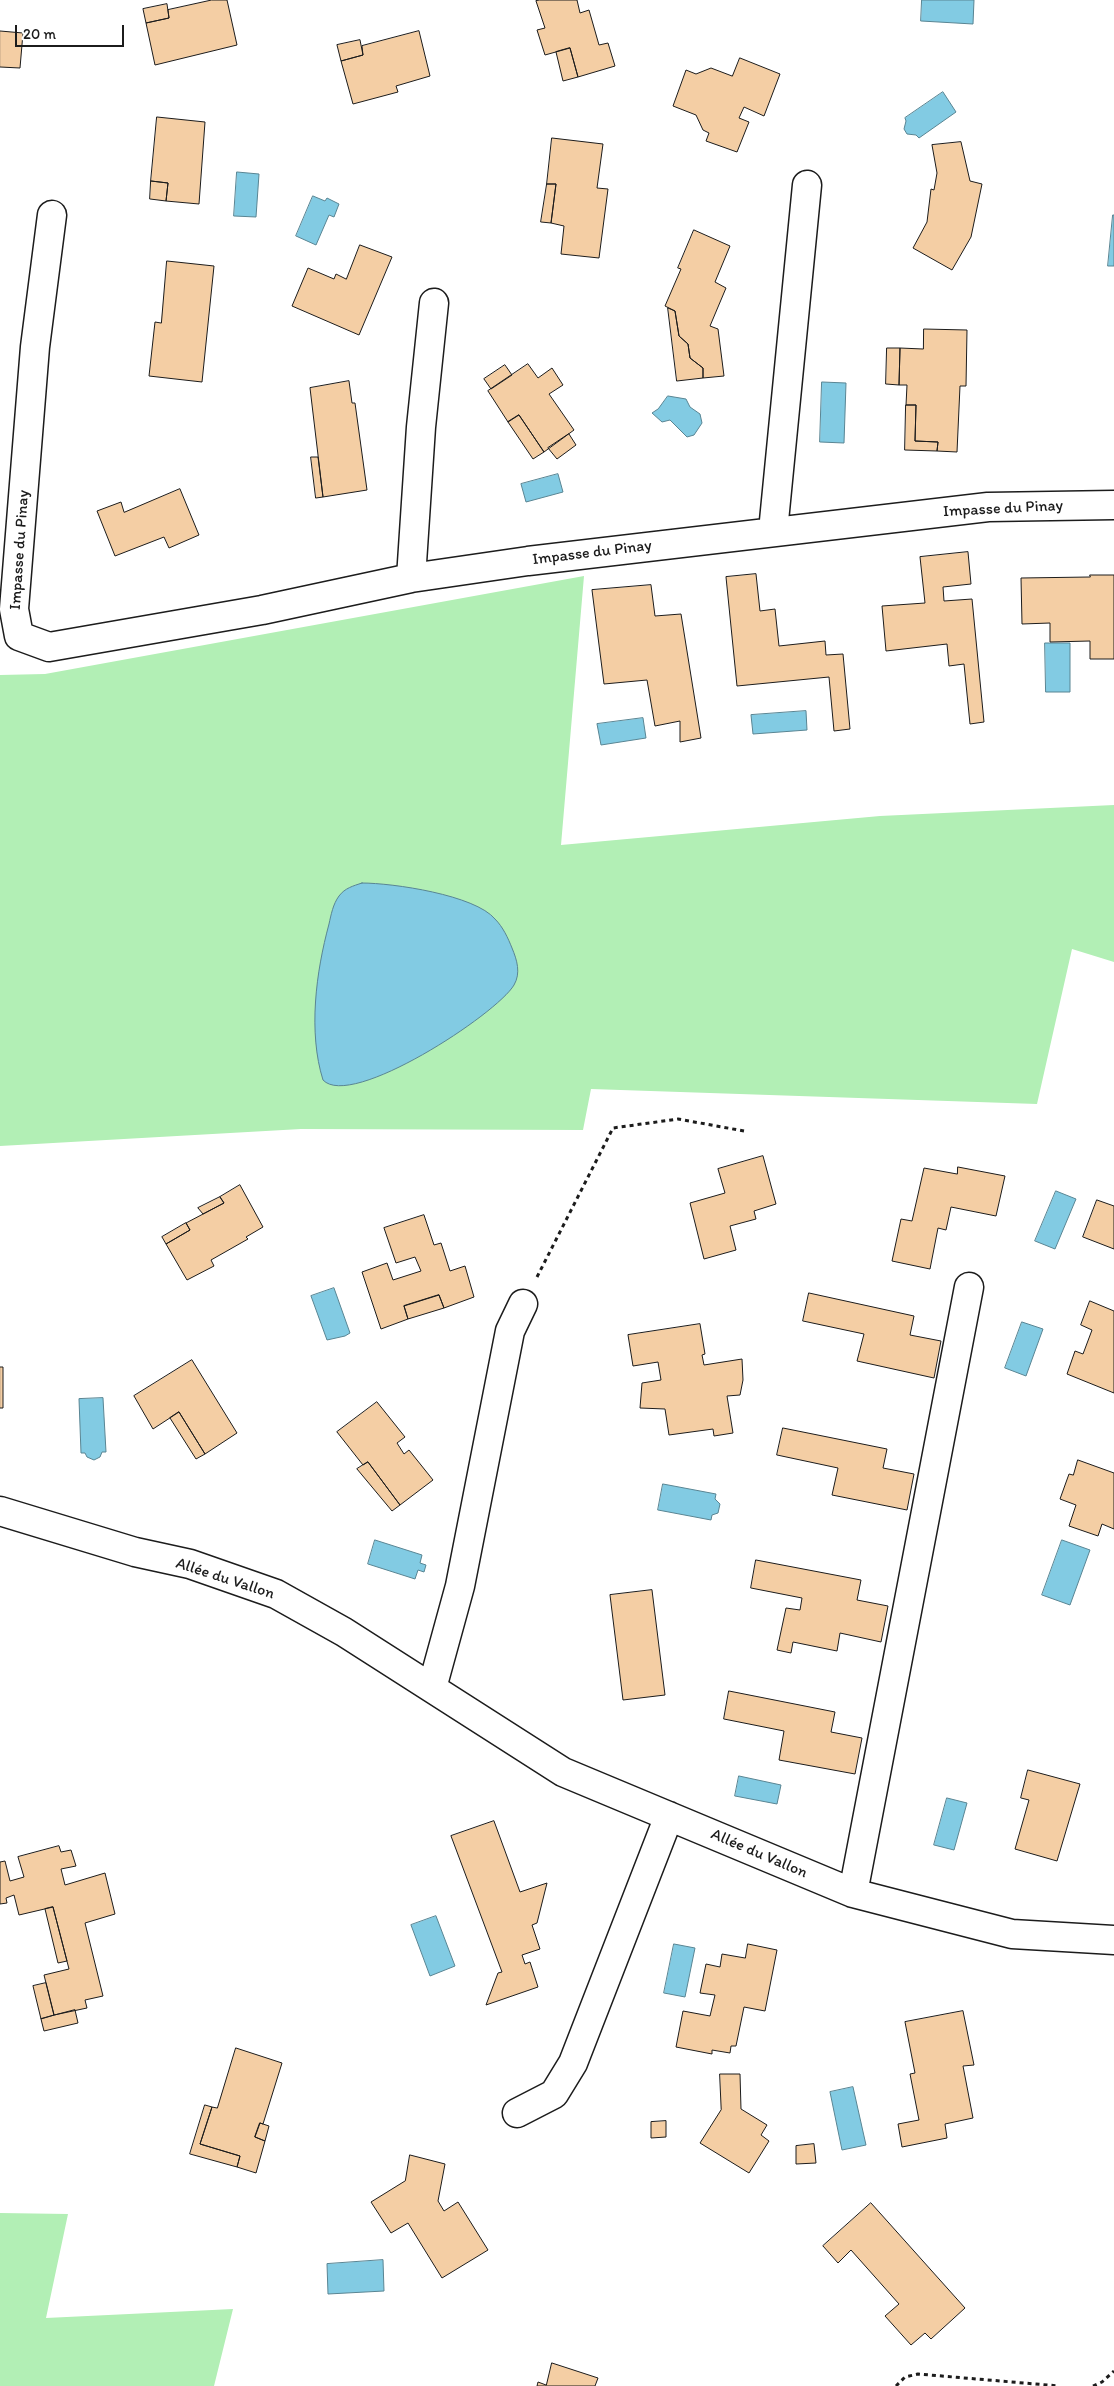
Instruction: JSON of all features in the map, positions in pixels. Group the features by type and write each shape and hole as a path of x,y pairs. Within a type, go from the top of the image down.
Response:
{"street":[{"path":"773,531 807,185"},
{"name":"Impasse du Pinay","path":"52,215 35,347 14,609 20,636 49,647 262,610 412,578 528,561 988,507 1114,504"},
{"path":"412,578 421,427 434,303"},
{"path":"853,1893 969,1286"},
{"path":"432,1688 460,1586 510,1331 523,1304"},
{"name":"Allée du Vallon","path":"0,1511 135,1552 190,1564 276,1594 344,1632 563,1772 853,1893 1012,1934 1114,1940"},
{"path":"517,2113 554,2094 573,2063 670,1816"}],"path":[{"path":"523,1304 613,1128 678,1119 744,1131"},
{"path":"1092,2386 1102,2382 1114,2370"},
{"path":"896,2386 905,2377 918,2374 1059,2386"}],"green space":[{"path":"584,576 561,845 880,816 1114,805 1114,962 1072,949 1037,1104 591,1089 583,1130 301,1129 0,1146 0,675 45,674"},
{"path":"0,2213 68,2214 46,2318 233,2309 214,2386 0,2386"}],"water":[{"path":"922,0 974,0 973,24 921,21"},
{"path":"943,92 956,112 919,138 916,135 907,134 904,129 905,118"},
{"path":"237,172 259,174 256,217 234,216"},
{"path":"313,196 325,201 327,198 339,204 334,217 329,215 316,245 296,236"},
{"path":"1113,215 1114,266 1108,266"},
{"path":"822,382 846,383 844,443 820,442"},
{"path":"668,396 686,399 690,407 700,414 702,423 694,435 687,437 670,420 662,422 652,413 658,409"},
{"path":"558,474 563,492 526,502 521,484"},
{"path":"1045,643 1070,643 1070,692 1046,692"},
{"path":"806,711 807,730 753,734 751,715"},
{"path":"643,718 646,738 601,745 597,724"},
{"path":"362,883 393,885 433,892 470,903 485,911 503,929 514,953 518,971 514,985 502,999 453,1036 423,1055 391,1071 362,1082 339,1086 323,1080 318,1061 315,1022 317,982 324,943 335,902 344,891"},
{"path":"1056,1191 1076,1199 1055,1249 1035,1241"},
{"path":"334,1288 350,1333 327,1340 311,1296"},
{"path":"1022,1322 1043,1329 1026,1376 1005,1368"},
{"path":"103,1398 106,1452 102,1452 100,1457 94,1460 87,1457 85,1453 81,1453 79,1399"},
{"path":"663,1484 716,1494 715,1499 720,1504 718,1513 712,1515 711,1520 658,1510"},
{"path":"375,1540 422,1555 420,1563 426,1565 424,1572 418,1570 415,1579 368,1564"},
{"path":"1062,1540 1090,1550 1070,1605 1042,1595"},
{"path":"739,1776 781,1785 777,1804 735,1796"},
{"path":"947,1798 967,1803 954,1850 934,1845"},
{"path":"436,1916 455,1966 430,1976 411,1925"},
{"path":"674,1944 695,1948 685,1997 664,1993"},
{"path":"853,2087 866,2145 842,2150 830,2092"},
{"path":"383,2260 384,2291 328,2294 327,2264"}],"building":[{"path":"212,0 227,0 237,45 155,65 146,23 169,18 168,10"},
{"path":"577,0 580,13 589,10 599,45 608,43 615,66 578,77 570,48 545,55 537,30 545,28 536,1"},
{"path":"167,4 169,18 146,23 143,9"},
{"path":"0,31 23,33 20,68 0,67"},
{"path":"419,31 430,76 396,86 398,92 353,104 341,61 363,55 362,46"},
{"path":"360,40 363,55 341,61 337,45"},
{"path":"570,48 578,77 563,81 556,52"},
{"path":"740,58 780,74 764,116 744,107 739,118 749,122 737,152 706,141 709,133 703,130 696,115 673,106 686,70 696,74 711,68 732,76"},
{"path":"157,117 205,122 199,204 166,201 168,183 151,181"},
{"path":"552,138 603,144 597,188 608,189 599,258 561,254 564,226 551,223 556,184 547,184"},
{"path":"961,142 970,181 982,184 971,237 952,270 913,248 927,222 931,189 934,190 937,173 932,145"},
{"path":"151,181 168,183 166,201 150,199"},
{"path":"547,184 556,184 551,223 541,222"},
{"path":"694,230 730,246 715,282 726,288 710,326 718,329 724,376 703,378 703,368 690,358 688,344 679,336 675,311 665,306 681,269 678,268"},
{"path":"360,245 392,257 359,335 292,306 308,268 334,279 336,274 346,279"},
{"path":"167,261 214,266 202,382 149,376 155,322 161,323"},
{"path":"668,308 675,311 679,336 688,344 690,358 703,368 703,378 677,381"},
{"path":"924,329 967,330 966,386 960,386 957,452 937,451 938,442 915,441 916,405 906,405 907,385 899,385 900,348 923,349"},
{"path":"887,348 900,348 899,385 886,384"},
{"path":"528,364 538,378 552,368 563,385 549,394 574,430 544,452 519,415 508,422 488,391"},
{"path":"505,365 512,375 491,389 484,379"},
{"path":"349,381 352,403 355,403 367,490 323,497 310,388"},
{"path":"906,405 916,405 915,441 938,442 937,451 905,450"},
{"path":"519,415 544,452 533,459 508,422"},
{"path":"569,434 576,445 557,459 548,448"},
{"path":"311,457 318,457 323,497 316,498"},
{"path":"180,489 199,535 169,548 164,537 115,556 97,511 121,502 124,512"},
{"path":"968,552 971,584 943,587 944,601 972,599 984,722 970,724 964,664 949,666 947,644 886,651 882,606 925,603 920,557"},
{"path":"756,574 760,611 775,609 779,646 825,641 826,655 843,654 850,729 834,731 829,677 737,686 726,577"},
{"path":"1090,575 1114,575 1114,659 1090,659 1090,641 1050,642 1050,623 1022,624 1021,578 1090,577"},
{"path":"651,585 655,616 681,614 701,738 680,742 680,721 655,726 647,680 604,684 592,590"},
{"path":"763,1156 776,1204 754,1211 756,1219 730,1226 736,1250 704,1259 690,1203 725,1193 718,1169"},
{"path":"958,1167 1005,1176 996,1216 951,1207 946,1230 938,1228 930,1269 892,1261 901,1219 912,1221 924,1168 957,1174"},
{"path":"240,1185 263,1227 246,1237 248,1239 211,1260 214,1266 187,1280 166,1244 190,1230 186,1223 224,1203 220,1197"},
{"path":"220,1197 224,1203 203,1214 198,1208"},
{"path":"1097,1200 1114,1206 1114,1249 1083,1237"},
{"path":"424,1215 434,1245 441,1243 450,1271 465,1266 474,1297 444,1308 439,1295 404,1306 408,1319 381,1329 362,1272 387,1263 393,1280 421,1271 415,1257 396,1263 384,1228"},
{"path":"186,1223 190,1230 166,1244 162,1237"},
{"path":"809,1293 914,1316 910,1335 941,1341 934,1378 857,1361 864,1334 803,1321"},
{"path":"439,1295 444,1308 408,1319 404,1306"},
{"path":"1090,1301 1114,1311 1114,1393 1067,1374 1075,1351 1083,1354 1092,1330 1081,1325"},
{"path":"700,1324 705,1354 702,1355 704,1365 742,1359 743,1380 740,1395 727,1396 733,1433 714,1436 713,1429 669,1435 665,1409 640,1408 642,1383 661,1380 658,1362 633,1366 628,1335"},
{"path":"192,1360 237,1433 205,1454 179,1412 153,1429 134,1396"},
{"path":"0,1367 3,1367 3,1408 0,1408"},
{"path":"377,1402 405,1437 397,1443 404,1454 409,1450 433,1480 400,1505 368,1462 363,1465 337,1432"},
{"path":"179,1412 205,1454 196,1459 170,1418"},
{"path":"783,1428 887,1449 883,1468 914,1474 907,1510 832,1495 838,1468 777,1455"},
{"path":"1078,1460 1114,1473 1114,1529 1102,1524 1098,1536 1069,1526 1076,1505 1060,1499 1069,1474 1073,1475"},
{"path":"368,1462 400,1505 392,1511 357,1469"},
{"path":"756,1560 861,1580 857,1600 888,1606 881,1642 840,1633 837,1651 793,1642 791,1653 777,1650 786,1608 800,1610 802,1598 751,1588"},
{"path":"652,1590 665,1695 623,1700 610,1595"},
{"path":"729,1691 835,1712 831,1732 862,1738 855,1774 779,1760 784,1731 724,1719"},
{"path":"1028,1770 1080,1784 1057,1861 1015,1849 1029,1800 1021,1798"},
{"path":"494,1821 520,1892 547,1883 537,1923 532,1925 540,1949 522,1955 525,1964 530,1962 538,1987 486,2005 498,1973 502,1972 451,1836"},
{"path":"59,1846 61,1852 71,1850 76,1866 61,1869 65,1885 105,1873 115,1914 85,1923 103,1996 85,2000 87,2008 54,2015 44,1975 69,1969 53,1907 19,1915 14,1895 6,1898 7,1903 0,1904 0,1862 5,1861 10,1881 24,1877 18,1857"},
{"path":"53,1907 67,1961 58,1963 45,1909"},
{"path":"748,1944 777,1950 765,2011 744,2007 736,2046 731,2046 730,2053 712,2050 712,2054 676,2047 683,2011 710,2016 715,1995 700,1993 706,1964 720,1967 722,1954 745,1958"},
{"path":"46,1983 54,2015 41,2019 33,1986"},
{"path":"75,2010 78,2023 44,2031 41,2019"},
{"path":"963,2011 974,2065 963,2066 973,2118 945,2124 947,2138 902,2147 898,2124 919,2120 910,2074 915,2073 905,2022"},
{"path":"236,2048 282,2063 263,2124 260,2123 255,2137 265,2141 256,2173 237,2167 240,2156 200,2144 212,2107 217,2108"},
{"path":"720,2074 740,2074 741,2109 767,2125 761,2135 769,2141 749,2173 700,2143 721,2110"},
{"path":"205,2105 212,2107 200,2144 240,2156 237,2167 190,2154"},
{"path":"666,2121 666,2137 651,2138 651,2122"},
{"path":"260,2123 269,2126 265,2141 255,2137"},
{"path":"814,2144 816,2163 796,2164 796,2146"},
{"path":"410,2155 445,2164 438,2201 444,2211 458,2202 488,2250 442,2278 408,2223 391,2233 371,2202 405,2181"},
{"path":"871,2203 965,2308 931,2339 925,2333 911,2345 885,2316 899,2304 851,2250 838,2263 823,2246"},
{"path":"552,2363 598,2378 595,2386 537,2386 538,2382 546,2385"}]}
